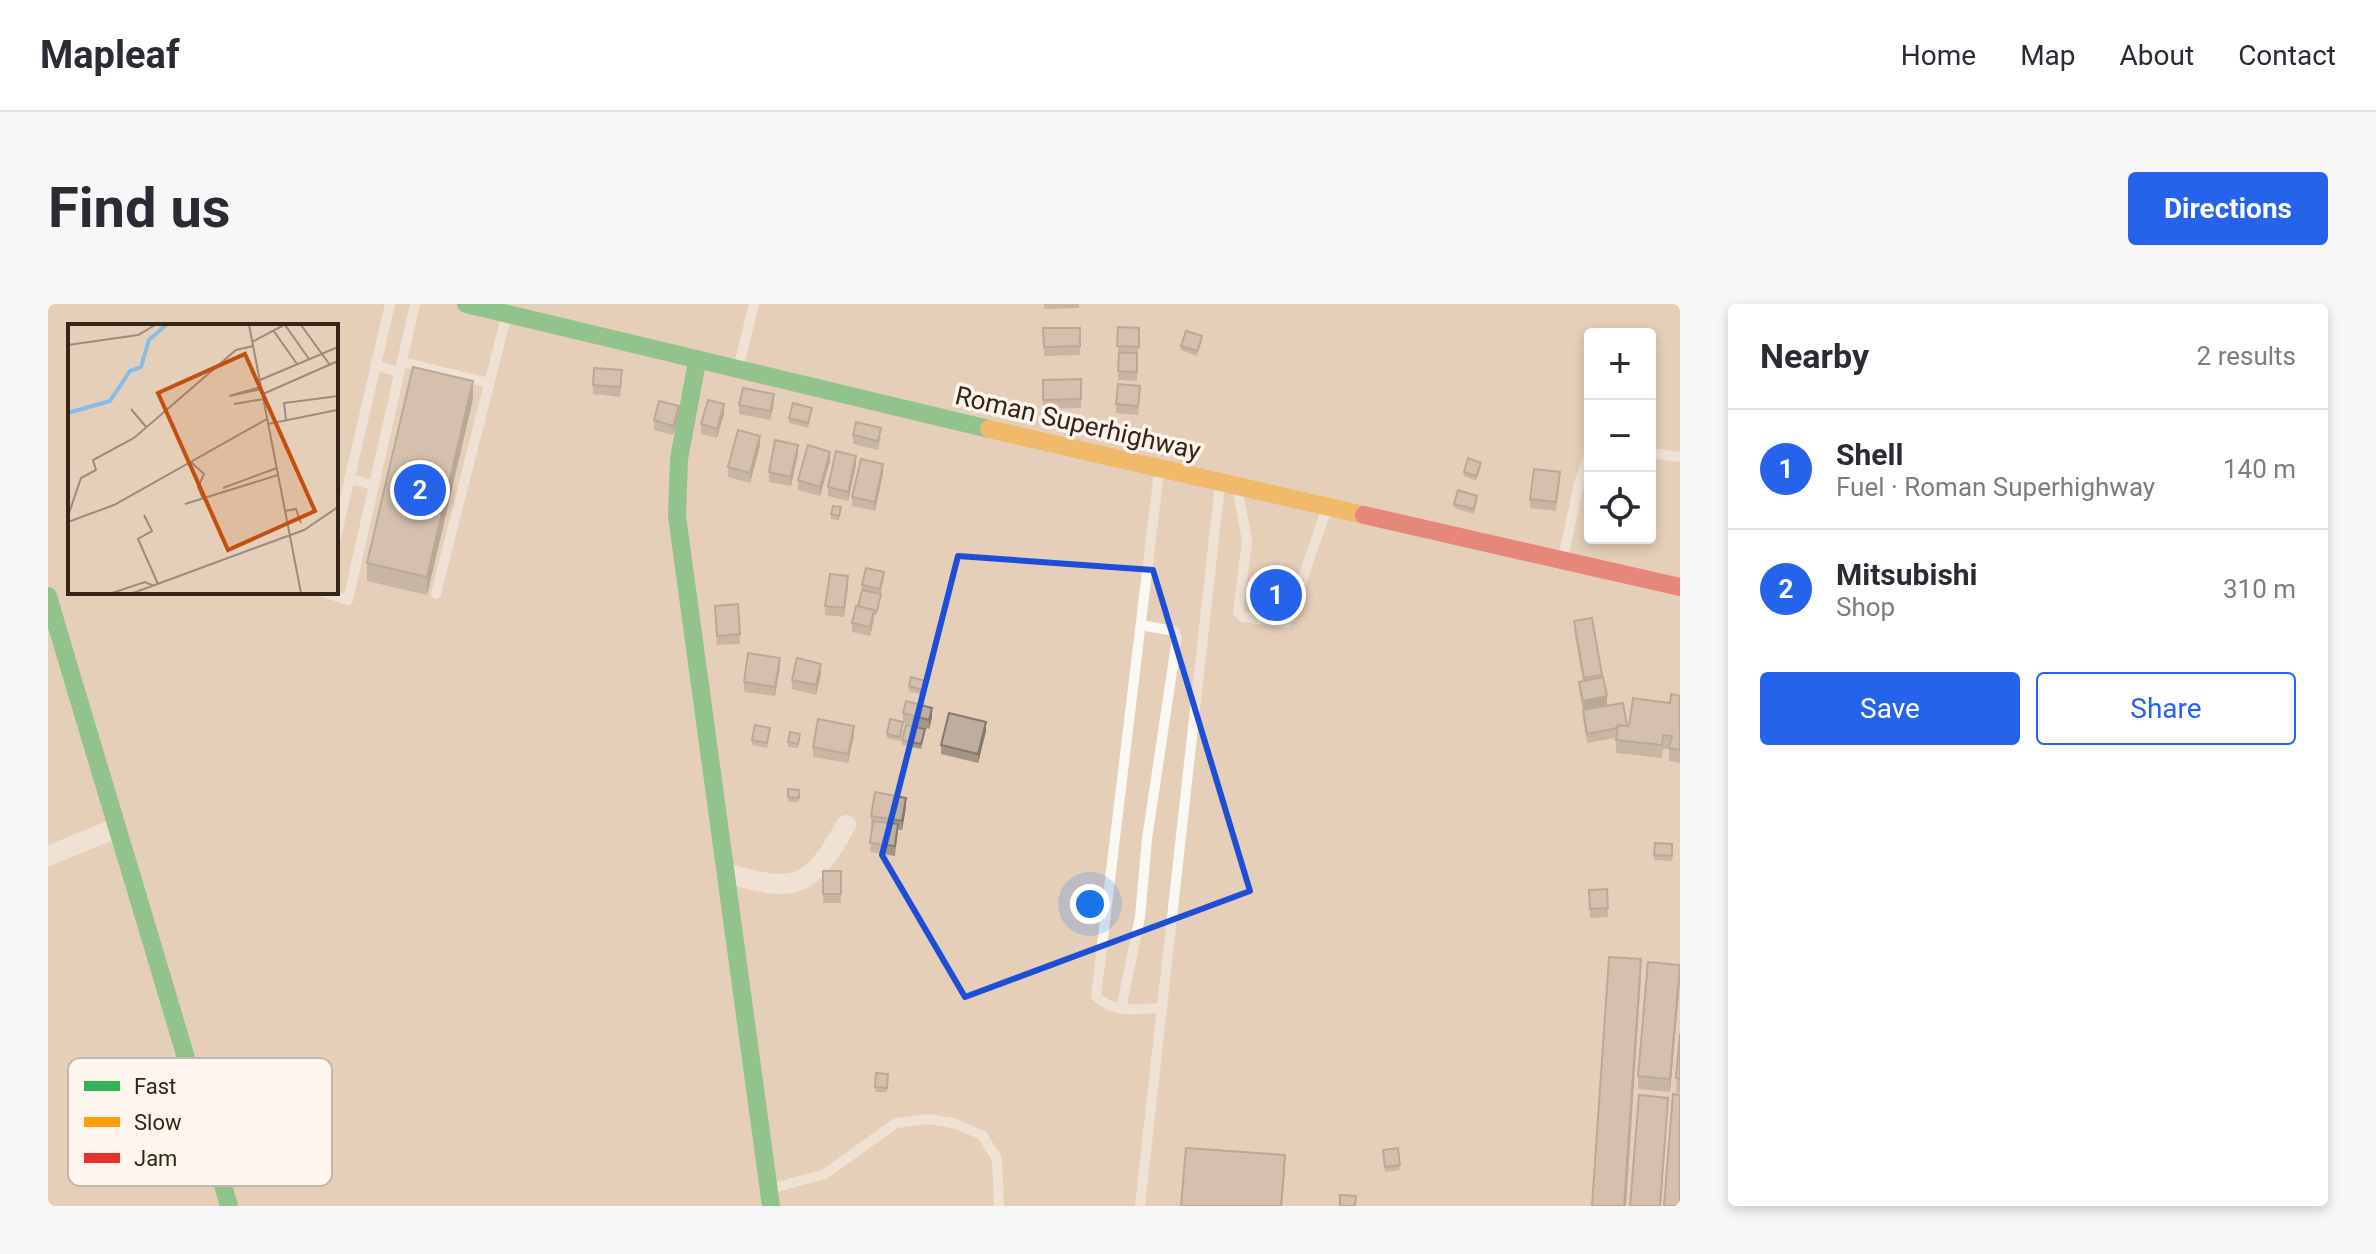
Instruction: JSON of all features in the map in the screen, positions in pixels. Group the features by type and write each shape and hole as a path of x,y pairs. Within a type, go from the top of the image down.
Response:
{"street":[{"name":"Roman Superhighway","path":"466,304 697,362 1680,587"},
{"path":"697,362 679,459 677,516 770,1197"},
{"path":"48,596 187,1058"},
{"path":"726,873 767,884 793,885 821,865 846,825"},
{"path":"48,856 116,828"},
{"path":"223,1186 229,1206"}],"lane":[{"path":"338,528 390,304"},
{"path":"329,594 348,600 415,304"},
{"path":"738,371 754,304"},
{"path":"436,594 507,314"},
{"path":"376,366 401,367 489,383"},
{"path":"1656,454 1680,457"},
{"path":"1160,468 1096,996 1105,1005 1121,1009 1162,1008"},
{"path":"1562,560 1584,469"},
{"path":"349,479 374,485"},
{"path":"1228,484 1247,541 1238,612 1243,617 1287,623 1327,506"},
{"path":"1140,1206 1228,484"},
{"path":"1121,1009 1140,917 1147,839 1177,638 1174,631 1141,625"},
{"path":"770,1197 825,1174 896,1123 928,1119 953,1123 982,1135 997,1159 999,1206"}],"highlighted area":[{"path":"958,556 1153,570 1250,891 965,997 882,855"}],"building":[{"path":"1118,327 1139,328 1139,347 1117,346"},
{"path":"1043,328 1080,328 1080,346 1044,347"},
{"path":"1186,331 1202,336 1197,351 1181,346"},
{"path":"1119,353 1137,353 1137,372 1118,371"},
{"path":"413,367 473,381 427,577 367,563"},
{"path":"594,368 622,370 620,387 593,385"},
{"path":"1081,379 1081,399 1043,400 1043,380"},
{"path":"1118,384 1140,386 1138,406 1116,404"},
{"path":"743,388 774,394 770,411 739,405"},
{"path":"708,400 724,404 717,429 701,424"},
{"path":"659,401 679,406 673,426 654,420"},
{"path":"793,403 812,408 808,423 789,418"},
{"path":"856,422 881,428 878,441 853,435"},
{"path":"738,430 760,436 750,473 728,467"},
{"path":"775,440 798,445 791,477 769,472"},
{"path":"808,445 830,452 820,487 798,480"},
{"path":"836,451 856,456 848,492 828,487"},
{"path":"1468,458 1481,463 1476,476 1464,472"},
{"path":"861,459 883,464 875,502 852,497"},
{"path":"1534,469 1560,472 1556,502 1530,499"},
{"path":"1458,490 1477,496 1474,509 1454,504"},
{"path":"833,506 841,507 839,516 831,514"},
{"path":"866,568 884,572 880,589 862,585"},
{"path":"830,574 848,576 844,608 825,606"},
{"path":"862,590 881,594 877,611 858,606"},
{"path":"738,604 740,634 717,636 715,606"},
{"path":"856,606 874,610 870,627 852,623"},
{"path":"1592,618 1602,675 1584,678 1574,621"},
{"path":"748,653 780,658 775,687 744,682"},
{"path":"797,658 821,664 816,685 792,680"},
{"path":"911,677 926,681 923,690 909,686"},
{"path":"1603,677 1607,696 1583,701 1579,682"},
{"path":"1671,694 1680,696 1680,750 1669,748 1672,736 1663,735 1662,745 1616,740 1618,725 1629,726 1633,698 1670,703"},
{"path":"906,701 932,708 929,720 903,713"},
{"path":"1623,703 1627,726 1618,725 1617,728 1587,734 1583,710"},
{"path":"949,713 986,722 978,754 941,745"},
{"path":"818,719 854,726 848,754 813,747"},
{"path":"890,719 903,722 900,737 887,734"},
{"path":"755,725 770,728 767,743 752,740"},
{"path":"906,725 925,729 921,744 902,740"},
{"path":"790,732 800,734 798,744 788,742"},
{"path":"788,789 799,790 799,798 788,797"},
{"path":"875,792 906,798 902,821 871,816"},
{"path":"873,821 898,824 895,846 870,843"},
{"path":"1655,843 1672,844 1672,856 1654,855"},
{"path":"823,871 841,871 841,894 823,894"},
{"path":"1607,889 1608,908 1590,909 1589,890"},
{"path":"1609,957 1641,959 1624,1206 1592,1206"},
{"path":"1648,962 1680,965 1670,1079 1638,1076"},
{"path":"1680,1033 1680,1079 1676,1078"},
{"path":"876,1073 888,1074 887,1088 875,1087"},
{"path":"1673,1094 1680,1095 1680,1206 1664,1206"},
{"path":"1639,1095 1668,1098 1660,1206 1630,1206"},
{"path":"1186,1148 1285,1155 1281,1206 1181,1206"},
{"path":"1398,1148 1400,1165 1385,1167 1383,1150"},
{"path":"1340,1195 1356,1196 1355,1206 1340,1206"}],"traffic: fast":[{"path":"466,304 989,429"},
{"path":"697,362 679,459 677,516 771,1206"},
{"path":"48,596 186,1058"},
{"path":"223,1186 229,1206"}],"traffic: slow":[{"path":"989,429 1364,515"}],"traffic: jam":[{"path":"1364,515 1680,587"}],"place":[{"name":"Mitsubishi","path":"420,490"},
{"name":"Shell","path":"1276,595"}]}
